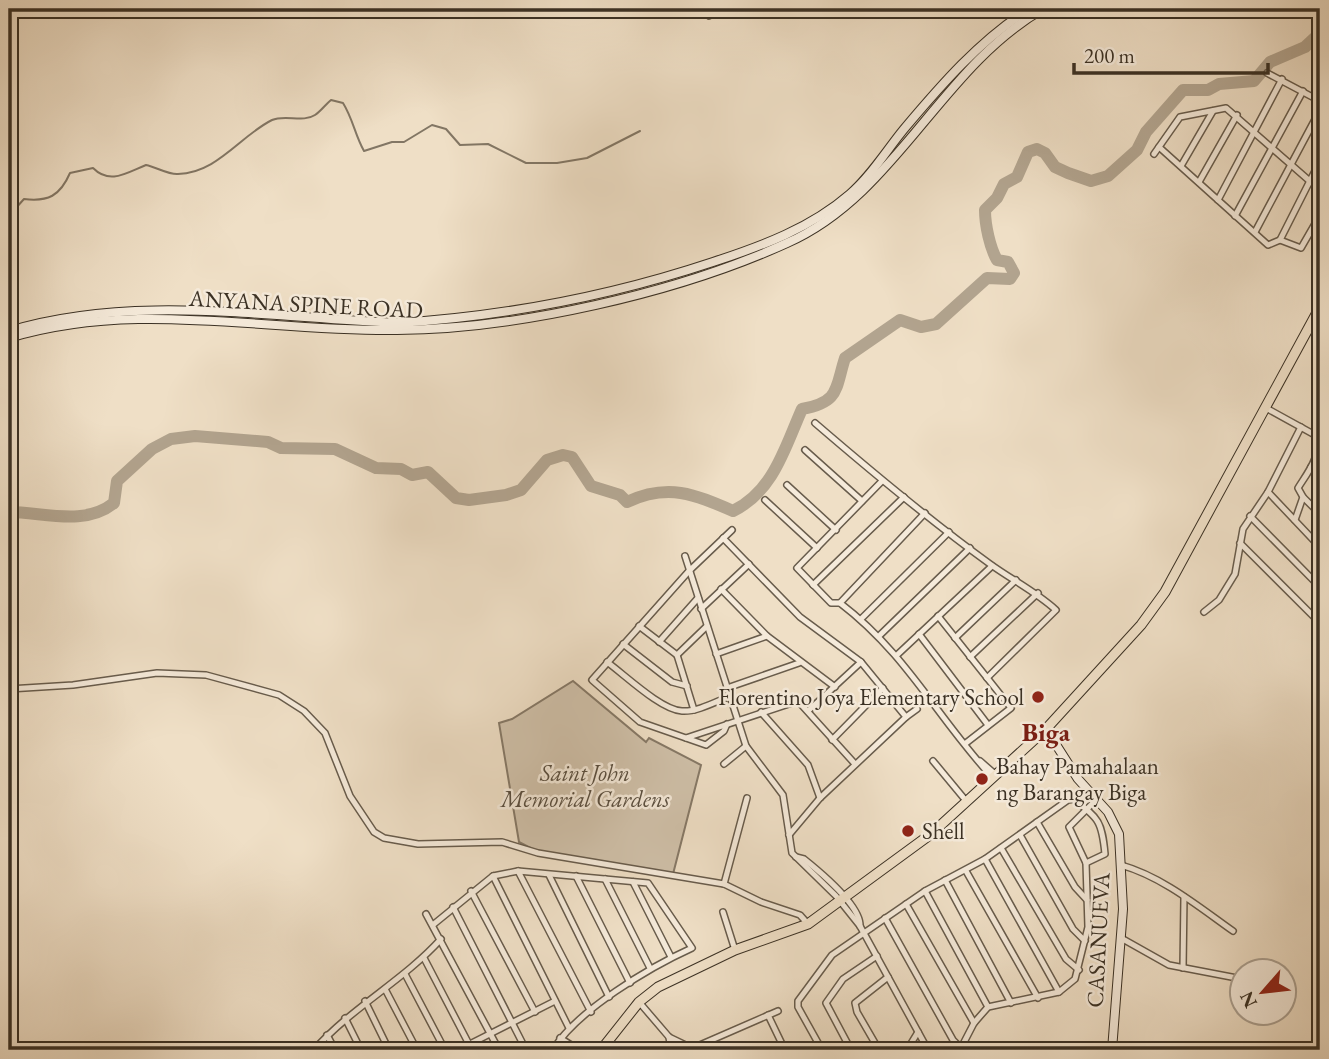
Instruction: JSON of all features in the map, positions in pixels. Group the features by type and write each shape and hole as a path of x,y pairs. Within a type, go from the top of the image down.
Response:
{"main road":[{"name":"ANYANA SPINE ROAD","path":"9,331 55,319 135,310 398,323 432,321 553,304 687,271 786,235 834,207 869,174 905,129 979,48 1029,9"},
{"name":"ANYANA SPINE ROAD","path":"9,338 56,327 136,317 184,317 350,329 433,329 556,312 690,278 790,242 841,211 876,177 946,92 985,52 1007,31 1043,9"},
{"path":"601,1050 639,1002 659,987 735,950 808,924 843,901 967,802 1046,729 1141,625 1165,592 1320,307"},
{"name":"CASANUEVA","path":"1046,729 1096,800 1115,822 1122,865 1121,938 1112,1050"}],"street":[{"path":"702,9 709,16 720,9"},
{"path":"1268,73 1320,101"},
{"path":"1218,200 1282,79"},
{"path":"1235,216 1303,91"},
{"path":"1154,154 1180,117 1226,108 1311,179 1320,190"},
{"path":"1255,232 1320,110"},
{"path":"1181,166 1213,111"},
{"path":"1199,183 1237,115"},
{"path":"1159,147 1268,245 1279,240 1320,161"},
{"path":"1279,240 1301,248 1320,215"},
{"path":"1266,408 1318,433 1318,447 1311,467 1298,488 1320,514"},
{"path":"815,422 882,481 992,566 1038,593 1056,610 987,678"},
{"path":"1204,612 1219,600 1235,574 1240,543 1250,516 1268,492 1301,427"},
{"path":"804,450 862,501"},
{"path":"1311,467 1320,477"},
{"path":"882,481 797,568 831,603 840,603 880,635 995,777"},
{"path":"787,485 836,530"},
{"path":"1268,492 1320,547"},
{"path":"1295,520 1303,496"},
{"path":"813,585 904,497"},
{"path":"765,500 817,548"},
{"path":"840,603 925,513"},
{"path":"1250,516 1320,587"},
{"path":"727,724 724,730 706,745 640,722 592,680 689,571 732,530"},
{"path":"861,619 949,532"},
{"path":"723,538 800,617 861,662 906,717"},
{"path":"1240,543 1320,623"},
{"path":"880,635 970,548"},
{"path":"685,556 746,746 781,791 792,853 819,872 861,922 860,926 928,1050"},
{"path":"701,609 749,564"},
{"path":"897,654 992,566"},
{"path":"955,638 1016,580"},
{"path":"721,589 766,636 835,687"},
{"path":"970,657 1038,593"},
{"path":"659,642 698,598"},
{"path":"938,616 1011,708 966,743"},
{"path":"639,626 677,655 694,710"},
{"path":"677,655 707,626"},
{"path":"919,634 988,725"},
{"path":"716,654 766,636"},
{"path":"623,644 673,682 687,686"},
{"path":"607,662 668,708 694,710 730,696"},
{"path":"808,711 861,662"},
{"path":"727,688 799,663"},
{"path":"9,689 74,685 157,673 206,675 279,695 304,711 325,733 350,796 374,832 384,838 418,844 502,842 538,853 724,884 769,905 800,915 808,924"},
{"path":"832,740 883,688"},
{"path":"686,738 798,701 855,764"},
{"path":"789,835 820,798 917,709"},
{"path":"761,712 808,765 820,798"},
{"path":"724,764 746,746"},
{"path":"933,761 967,802"},
{"path":"724,884 747,798"},
{"path":"822,1050 798,1007 798,1001 832,955 925,891 985,859 1068,800 1073,799 1086,809 1103,827 1105,854 1086,863"},
{"path":"885,918 960,1049 974,1023 988,1007 1038,998 1069,988 1079,970 1085,941 1086,863 1069,827 1096,800"},
{"path":"1037,822 1075,887 1087,900"},
{"path":"1020,835 1073,929 1085,941"},
{"path":"1001,848 1066,959 1079,970"},
{"path":"985,859 1059,992"},
{"path":"1122,865 1139,870 1233,931"},
{"path":"518,871 591,1012"},
{"path":"434,924 471,891 493,876 518,871 648,883 692,947 650,968 609,998 569,1028 560,1038 556,1049"},
{"path":"966,871 1038,998"},
{"path":"549,875 609,998"},
{"path":"493,876 569,1028"},
{"path":"576,876 630,983"},
{"path":"605,879 650,968"},
{"path":"945,880 1012,1003"},
{"path":"633,882 671,957"},
{"path":"471,891 535,1012"},
{"path":"925,891 988,1007"},
{"path":"1183,968 1184,897"},
{"path":"906,904 974,1023"},
{"path":"453,908 526,1050"},
{"path":"723,912 735,950"},
{"path":"426,914 434,924 499,1050"},
{"path":"1121,938 1170,965 1228,977"},
{"path":"314,1050 345,1018 405,974 441,939"},
{"path":"851,1050 826,1003 843,979 877,956"},
{"path":"424,958 470,1047"},
{"path":"405,974 445,1050"},
{"path":"879,1050 856,1012 855,1003 888,977"},
{"path":"386,989 416,1050"},
{"path":"365,1001 389,1050"},
{"path":"458,1050 470,1047 555,1001"},
{"path":"639,1002 669,1037 695,1049 778,1011"},
{"path":"768,1015 782,1044 791,1050"},
{"path":"345,1018 361,1050"},
{"path":"907,1050 918,1032"},
{"path":"327,1035 335,1050"},
{"path":"669,1037 671,1050"},
{"path":"560,1038 579,1050"}],"green space":[{"name":"Saint John Memorial Gardens","path":"573,681 646,742 649,738 701,765 673,874 540,853 519,842 499,723 512,719"}],"waterway":[{"path":"9,512 90,515 114,503 117,481 152,449 171,439 195,436 268,442 281,448 335,449 376,468 401,469 412,475 428,472 456,498 469,500 521,490 547,460 563,455 572,457 591,486 620,495 627,502 655,493 681,493 733,511 759,492 768,480 784,453 802,409 823,402 834,393 845,358 900,320 921,327 936,324 987,278 1010,279 1014,273 1008,262 997,260 992,249 985,210 997,198 1004,184 1017,177 1028,152 1037,149 1045,153 1055,167 1091,181 1108,176 1137,150 1146,132 1183,90 1208,90 1219,84 1254,81 1270,62 1305,47 1320,33"},
{"path":"9,208 15,209 24,199 52,196 62,187 70,173 93,168 112,177 146,165 174,174 192,172 216,161 272,120 310,117 331,100 343,103 364,151 392,142 404,142 432,125 446,129 460,145 488,144 526,163 557,163 587,158 640,131"}],"place":[{"name":"Florentino Joya Elementary School","path":"1038,697"},
{"name":"Bahay Pamahalaan ng Barangay Biga","path":"982,779"},
{"name":"Shell","path":"908,831"}],"district":[{"name":"Biga","path":"1046,732"}]}
